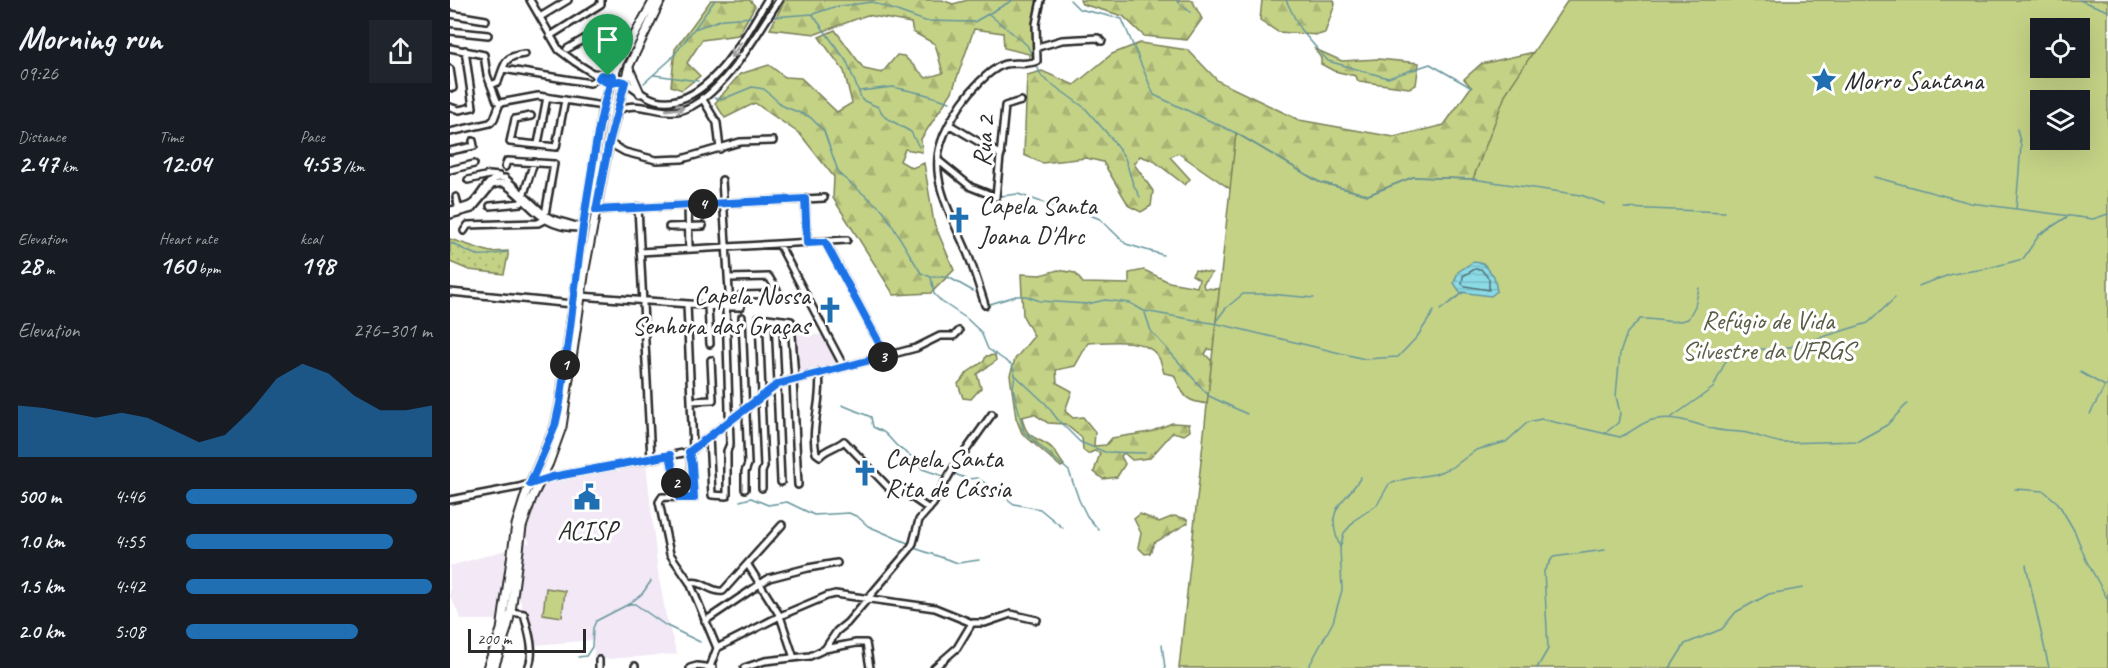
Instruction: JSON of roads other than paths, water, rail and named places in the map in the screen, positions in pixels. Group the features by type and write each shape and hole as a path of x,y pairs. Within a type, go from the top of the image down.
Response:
{"main road":[{"path":"494,668 511,612 530,484 555,426 599,123 610,84 610,76 654,0"},
{"path":"487,668 501,630 516,525 529,496 542,479 563,419 580,296 613,126 629,66 660,0"},
{"path":"629,66 634,82 643,95"},
{"path":"610,84 625,82"},
{"path":"599,123 605,127 613,126"},
{"path":"586,209 596,210"},
{"path":"583,228 592,229"}],"street":[{"path":"530,0 550,36 562,52 610,84"},
{"path":"540,17 568,0"},
{"path":"550,36 601,4 601,0"},
{"path":"503,69 590,83 600,76 610,76 625,82 643,95 659,100 680,100 697,92 734,53 767,0"},
{"path":"619,110 626,106 660,111 682,110 704,99 741,58 779,0"},
{"path":"985,305 969,256 949,213 940,179 940,144 966,97 985,77 1000,66 1036,63 1038,47 1036,24 1041,0"},
{"path":"450,14 486,20"},
{"path":"567,49 612,22 616,41 610,76"},
{"path":"450,31 488,35"},
{"path":"1038,47 1062,40 1098,38 1102,41"},
{"path":"450,48 484,55 491,85 500,103 495,119 490,123 450,132"},
{"path":"450,107 459,110 473,107 465,50"},
{"path":"491,85 498,82 505,62 511,56 525,54"},
{"path":"450,69 453,88 450,87"},
{"path":"697,92 704,99 717,123 720,149"},
{"path":"643,95 644,108"},
{"path":"500,103 534,96 603,106"},
{"path":"538,144 547,97"},
{"path":"531,116 515,119 510,142 556,147 564,100"},
{"name":"Rua 2","path":"939,161 971,187 996,197 1005,105 1021,101"},
{"path":"950,125 1001,155"},
{"path":"450,151 474,146 473,141"},
{"path":"609,143 625,152 656,160 682,159 740,142 773,141"},
{"path":"464,231 468,225 538,223 544,217 554,164 507,161 505,167"},
{"path":"490,206 515,205 523,197 534,162"},
{"path":"450,170 474,164"},
{"path":"468,180 489,175 502,180 552,224 583,228"},
{"path":"450,215 476,206 492,185 502,180"},
{"path":"709,438 712,495 727,496 727,451 730,444 729,278 722,180"},
{"path":"456,197 459,211"},
{"path":"596,210 824,198"},
{"path":"805,199 807,243"},
{"path":"688,205 689,249"},
{"path":"638,207 651,459"},
{"path":"450,210 459,211"},
{"path":"669,227 703,226"},
{"path":"640,252 847,240"},
{"path":"825,242 886,356"},
{"path":"779,244 844,367"},
{"path":"580,296 741,307 741,295 779,294 769,277 729,278"},
{"path":"450,292 573,304"},
{"path":"687,304 694,498 662,497 659,502 668,548 690,583 717,648 712,668 697,666 690,668"},
{"path":"708,306 710,344"},
{"path":"742,317 748,465 745,471 745,489"},
{"path":"762,488 764,467 759,317 792,323 798,485"},
{"path":"775,319 781,483"},
{"path":"450,500 519,487 542,479 691,451 778,384 916,348 940,336 954,336 959,332"},
{"path":"691,401 713,400 711,360"},
{"path":"819,373 815,449 820,456 826,449 838,446 844,441 890,489 907,494 929,509"},
{"path":"825,649 837,631 909,550 919,520 929,509 952,470 992,414"},
{"path":"670,455 679,498"},
{"path":"519,487 529,496"},
{"path":"690,583 698,582 717,592 723,591 782,525"},
{"path":"705,621 770,578 837,563"},
{"path":"747,565 780,616 794,658"},
{"path":"717,648 780,616 835,594 935,608 972,623 985,623 1011,614 1037,620"},
{"path":"511,612 524,614 532,656 528,668"},
{"path":"934,668 957,648 972,623"},
{"path":"744,668 765,661 810,656 825,649 866,643 870,668"},
{"path":"599,660 599,668"}],"water":[{"path":"1473,262 1483,263 1494,276 1497,291 1491,296 1460,292 1454,283 1458,272"}],"waterway":[{"path":"695,28 715,0"},
{"path":"772,17 813,14 834,7 872,2 925,21 974,22 1013,0"},
{"path":"1070,0 1079,9 1122,19 1154,95 1236,133 1319,182 1368,195 1413,177 1473,179 1581,195 1605,204"},
{"path":"1176,0 1190,12"},
{"path":"1286,0 1300,29 1328,61 1388,78 1430,64 1472,88"},
{"path":"2079,0 2108,11"},
{"path":"813,15 847,62 862,100 878,107 885,117 911,132 919,147"},
{"path":"990,15 1027,45 1034,60"},
{"path":"644,83 670,60 694,29 723,19 755,17"},
{"path":"1036,64 1042,77 1085,108 1112,139 1125,158 1133,184 1140,197"},
{"path":"654,75 698,81"},
{"path":"715,98 723,99 752,87 764,89 783,106 810,117 824,131 839,174 883,210 921,273 931,277 934,294 981,332 988,349 1012,365 1015,374 1013,388 1024,432 1069,471 1087,516 1099,530"},
{"path":"860,91 893,87 950,102"},
{"path":"2016,209 2021,146 2017,129"},
{"path":"1874,177 1971,203 2093,219 2108,214"},
{"path":"1001,196 1018,194 1059,208 1075,209 1100,219 1126,244 1163,255"},
{"path":"1624,208 1725,212"},
{"path":"1918,286 1952,274 1985,269 2023,259 2039,235 2067,217"},
{"path":"450,244 479,255 507,252"},
{"path":"933,277 948,277 973,291"},
{"path":"1605,433 1618,423 1620,413 1616,396 1620,353 1627,333 1640,319 1671,321 1688,319 1695,306 1699,288"},
{"path":"1440,310 1464,292"},
{"path":"1216,321 1226,308 1243,294 1314,298"},
{"path":"990,304 1016,296 1026,296 1040,301 1087,304 1105,300 1130,303 1144,311 1223,325 1365,359 1398,357 1417,337 1434,311"},
{"path":"1672,417 1713,388 1727,358 1738,348 1780,350 1868,323 1895,298"},
{"path":"1145,313 1151,331 1209,396 1247,414"},
{"path":"2080,372 2105,386 2108,385"},
{"path":"1015,375 1046,404 1080,442 1105,452 1145,453"},
{"path":"2090,414 2105,386"},
{"path":"1308,668 1333,622 1342,590 1340,548 1344,533 1356,519 1377,505 1389,484 1435,474 1453,467 1476,450 1506,442 1528,422 1541,419 1620,437 1648,421 1668,418 1719,430 1747,433 1783,443 1858,441 1887,425 1907,404"},
{"path":"842,405 871,417 873,427 886,434 899,448 917,461 922,469 946,477"},
{"path":"952,473 968,479 978,478 1014,504 1040,509 1063,528"},
{"path":"1340,547 1334,523 1335,514 1361,477"},
{"path":"2015,489 2044,491 2058,503 2075,532 2086,560 2108,600"},
{"path":"740,501 751,498 768,505 787,502 814,515 849,513 868,526 910,544"},
{"path":"914,548 958,563 979,560"},
{"path":"1537,668 1548,649 1544,571 1553,557 1605,550"},
{"path":"2026,565 2049,668"},
{"path":"629,604 642,594 651,581"},
{"path":"1670,668 1685,644 1722,629 1736,612 1769,594 1803,588"},
{"path":"578,657 586,656 592,647 593,628 596,621 629,604 635,604 665,625 700,642"},
{"path":"1162,645 1165,668"}],"place":[{"name":"Morro Santana","path":"1824,80"},
{"name":"Capela Santa Joana D'Arc","path":"959,220"},
{"name":"Capela Nossa Senhora das Graças","path":"830,310"},
{"name":"Capela Santa Rita de Cássia","path":"865,473"},
{"name":"ACISP","path":"587,497"}],"park label":[{"name":"Refúgio de Vida Silvestre da UFRGS","path":"1768,335"}]}
